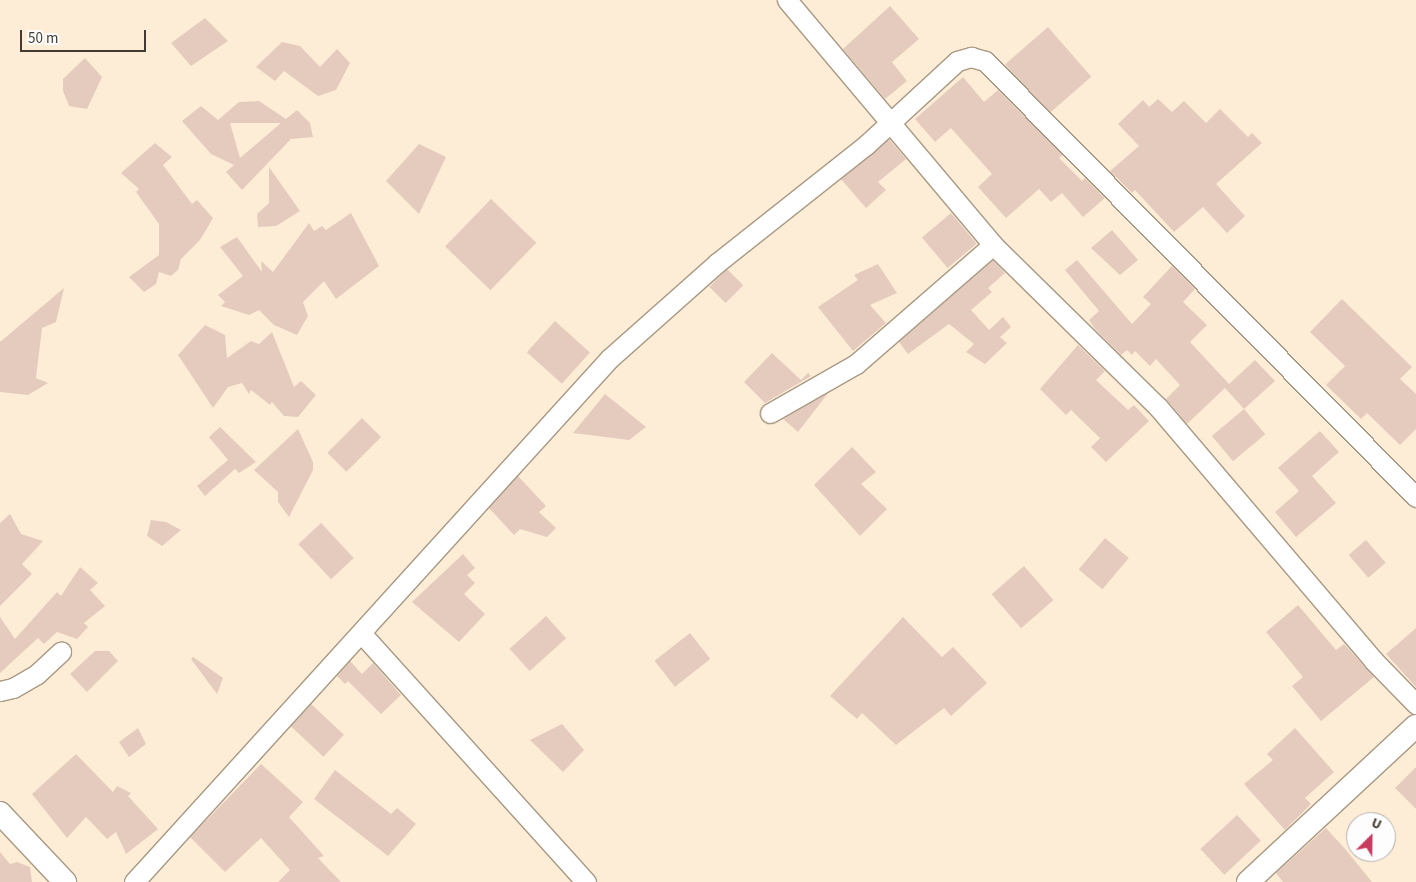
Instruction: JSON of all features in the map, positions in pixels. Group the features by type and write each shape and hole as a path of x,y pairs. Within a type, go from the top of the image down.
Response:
{"street":[{"path":"787,0 889,124 993,245 1158,407 1373,660 1416,704"},
{"path":"134,882 610,358 717,263 889,124 957,61 971,56 984,60 1416,497"},
{"path":"770,413 856,364 993,245"},
{"path":"361,633 586,882"},
{"path":"0,691 13,688 36,674 61,652"},
{"path":"1248,882 1416,726"},
{"path":"0,812 65,882"}],"building":[{"path":"890,6 919,39 892,62 907,81 885,99 843,49"},
{"path":"205,18 228,41 191,66 171,43"},
{"path":"1048,27 1091,77 1048,114 1005,64"},
{"path":"282,42 300,46 320,67 337,49 350,63 336,90 318,96 284,71 275,81 256,67"},
{"path":"85,58 102,77 87,109 69,106 63,91 63,79"},
{"path":"963,77 984,102 998,90 1063,155 1059,158 1082,181 1085,178 1105,198 1083,217 1062,193 1051,202 1039,189 1006,218 978,187 992,174 951,128 935,142 915,119"},
{"path":"1158,99 1172,112 1184,101 1206,123 1220,109 1248,137 1252,133 1262,143 1216,184 1245,216 1227,233 1203,207 1174,232 1135,190 1132,193 1110,171 1139,146 1118,124 1143,100 1149,107"},
{"path":"259,101 286,119 297,110 310,123 313,137 291,139 242,190 226,172 234,165 211,154 182,121 201,106 218,120 239,102","holes":["230,123 281,123 240,158"]},
{"path":"889,139 906,159 878,182 886,190 866,208 841,179"},
{"path":"155,143 172,157 163,165 192,204 197,200 213,218 200,240 181,259 178,270 171,276 159,272 156,284 144,292 129,277 159,255 159,224 136,192 139,189 121,173"},
{"path":"419,144 446,157 419,214 386,181"},
{"path":"269,167 300,211 276,226 258,227 257,214 269,203"},
{"path":"491,199 536,243 490,290 445,246"},
{"path":"351,213 379,266 336,299 324,281 303,302 308,316 297,335 274,325 259,310 249,315 221,306 225,302 218,295 243,276 220,247 237,237 262,272 261,261 273,272 309,223 314,231 322,226 326,230"},
{"path":"951,213 977,244 948,268 922,237"},
{"path":"1112,230 1138,260 1120,275 1091,248"},
{"path":"993,260 1005,273 988,288 992,292 971,310 989,330 1003,317 1011,327 1000,337 1007,343 985,364 966,352 974,344 949,324 908,354 899,342"},
{"path":"1077,260 1132,324 1151,304 1143,297 1172,266 1195,289 1183,302 1207,325 1190,342 1229,384 1255,360 1275,381 1244,409 1225,388 1187,424 1166,399 1180,385 1156,359 1150,366 1135,351 1132,355 1127,350 1121,355 1095,329 1089,320 1099,311 1065,270"},
{"path":"878,264 897,293 870,305 886,323 853,351 818,307 858,280 854,275"},
{"path":"727,269 743,285 726,303 709,287"},
{"path":"64,288 56,322 42,328 36,378 48,383 28,395 0,392 0,342"},
{"path":"1342,299 1412,367 1400,379 1416,394 1416,429 1400,445 1367,413 1361,419 1326,385 1345,366 1310,332"},
{"path":"555,321 590,352 562,384 527,352"},
{"path":"205,325 225,335 227,358 251,341 259,344 272,332 294,387 301,381 316,395 298,417 284,416 272,402 270,405 251,390 249,394 242,383 228,387 213,408 178,355"},
{"path":"1078,345 1105,371 1096,380 1128,410 1134,405 1149,421 1106,462 1091,447 1100,438 1071,410 1066,415 1040,389"},
{"path":"772,353 801,380 808,373 811,376 765,403 744,382"},
{"path":"829,392 798,432 783,419"},
{"path":"605,394 646,427 629,440 573,433"},
{"path":"1244,409 1265,434 1233,461 1212,436"},
{"path":"362,418 381,437 346,472 327,453"},
{"path":"220,427 256,462 239,473 235,469 205,496 197,486 228,460 209,437"},
{"path":"298,429 313,462 313,470 289,517 278,502 278,492 254,470"},
{"path":"1320,431 1339,452 1312,476 1336,503 1296,537 1275,512 1299,491 1278,468"},
{"path":"852,447 876,472 861,484 887,509 860,536 814,485"},
{"path":"518,476 546,506 539,512 556,528 547,537 520,529 514,535 489,508"},
{"path":"10,514 21,534 43,541 22,564 32,574 0,606 0,523"},
{"path":"151,520 166,522 181,530 162,546 147,536"},
{"path":"321,523 354,558 331,579 298,544"},
{"path":"1105,538 1129,558 1102,589 1079,569"},
{"path":"1366,540 1386,563 1368,578 1349,555"},
{"path":"463,554 475,568 467,575 475,583 464,594 485,614 459,642 412,602"},
{"path":"1024,566 1054,600 1021,628 992,594"},
{"path":"80,567 98,583 90,590 105,606 84,623 88,627 77,639 57,632 44,644 38,638 0,673 0,617 15,639 57,592 61,596"},
{"path":"1298,605 1336,650 1344,644 1374,677 1321,721 1292,686 1303,677 1266,632"},
{"path":"546,616 566,638 530,671 510,649"},
{"path":"903,617 942,657 953,647 987,683 951,716 944,708 896,745 862,713 857,719 830,696"},
{"path":"1416,628 1416,687 1386,654"},
{"path":"690,633 710,659 675,687 655,661"},
{"path":"95,651 109,651 118,661 87,692 70,674"},
{"path":"193,657 223,678 217,694 191,659"},
{"path":"350,661 362,674 373,663 401,695 381,714 348,681 345,684 337,676"},
{"path":"311,704 344,735 323,757 291,726"},
{"path":"562,724 584,750 563,772 530,740"},
{"path":"138,728 146,744 129,757 119,742"},
{"path":"1295,728 1334,772 1305,798 1311,804 1285,830 1244,784 1273,760 1267,754"},
{"path":"76,754 113,792 117,786 131,793 128,796 158,829 126,854 116,832 107,839 86,817 67,838 32,794"},
{"path":"261,764 303,802 289,817 324,856 318,858 341,882 278,882 290,870 261,838 225,872 190,837"},
{"path":"1416,767 1416,809 1395,788"},
{"path":"335,770 391,814 397,808 416,824 388,856 314,799"},
{"path":"1237,815 1261,841 1224,875 1200,849"},
{"path":"1326,828 1346,850 1346,862 1356,862 1372,882 1283,882 1276,873"},
{"path":"0,852 10,864 17,862 30,867 32,882 0,882"}]}
